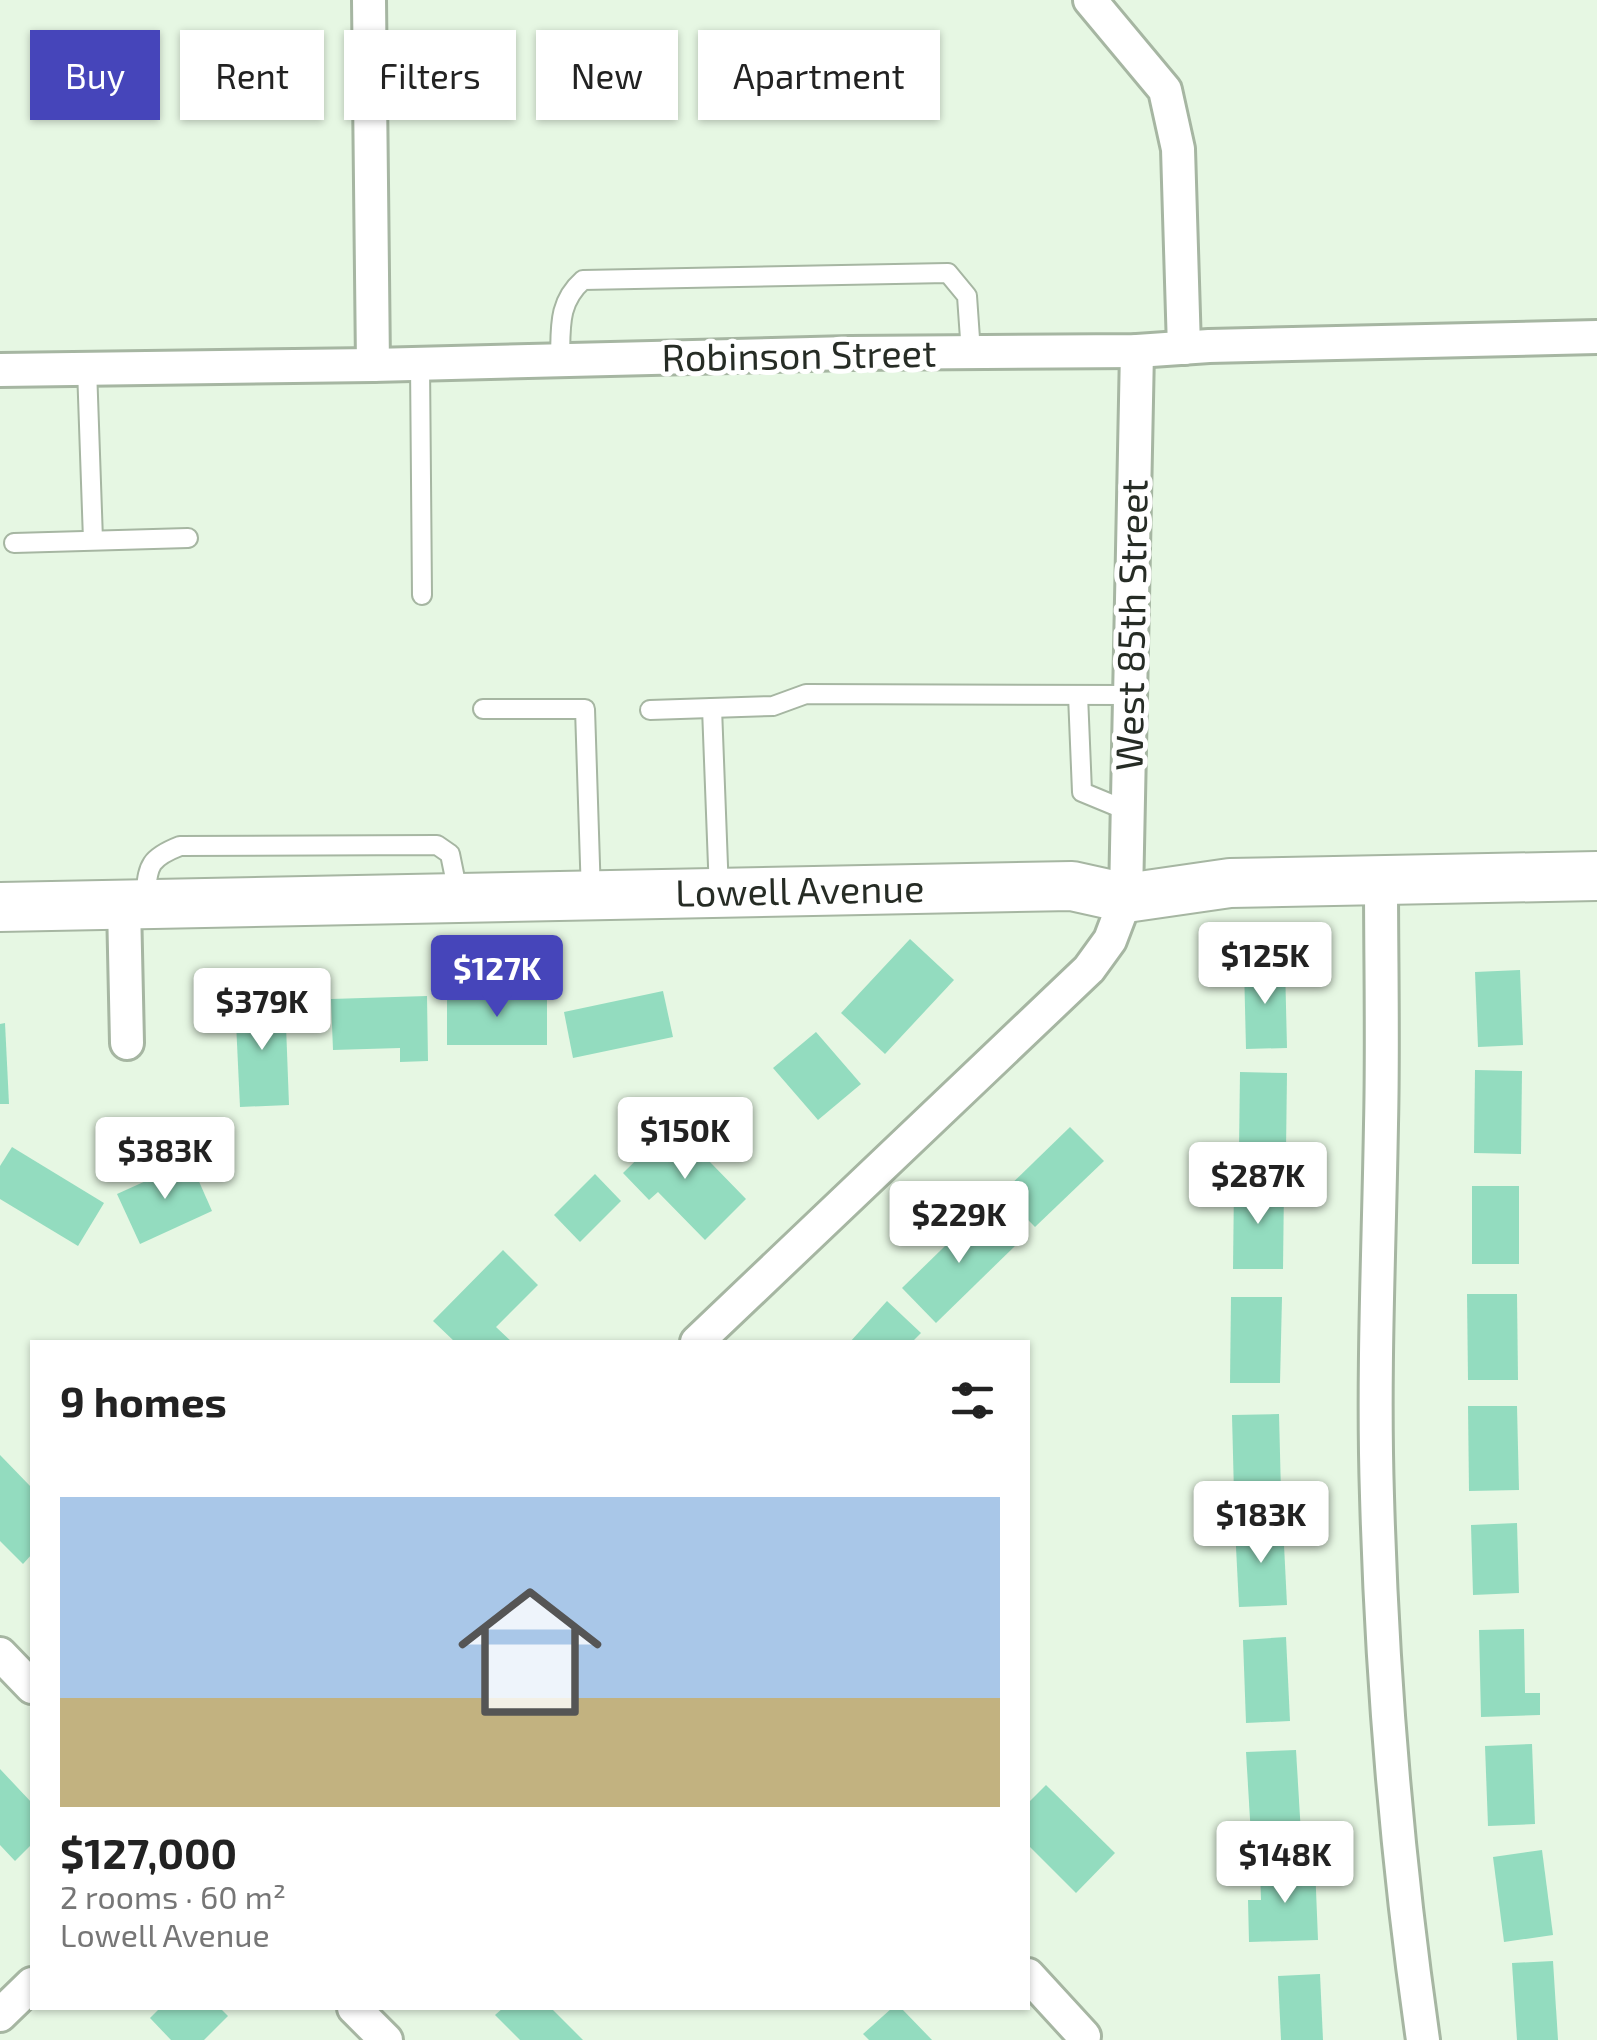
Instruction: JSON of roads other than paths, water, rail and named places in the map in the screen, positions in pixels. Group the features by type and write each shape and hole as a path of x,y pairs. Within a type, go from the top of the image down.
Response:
{"street":[{"path":"369,0 373,365"},
{"path":"1090,0 1165,90 1178,148 1184,348"},
{"name":"Robinson Street","path":"0,370 1137,352 1597,337"},
{"name":"West 85th Street","path":"1126,898 1137,352"},
{"name":"Lowell Avenue","path":"0,907 1072,886 1126,898 1230,883 1597,876"},
{"path":"1382,880 1382,1119 1375,1336 1382,1643 1396,1818 1424,2040"},
{"path":"700,1340 1089,968 1110,940 1126,898"},
{"path":"127,1043 134,905"},
{"path":"0,1654 30,1685"},
{"path":"1030,1977 1084,2036"},
{"path":"0,2015 30,1986"},
{"path":"356,2010 386,2040"}],"lane":[{"path":"560,360 562,318 569,292 582,280 948,273 967,296 971,352"},
{"path":"420,364 422,595"},
{"path":"88,368 93,540"},
{"path":"14,543 188,538"},
{"path":"650,710 773,706 806,694 1130,695"},
{"path":"1078,695 1082,792 1128,811"},
{"path":"712,708 719,893"},
{"path":"483,709 585,709 591,895"}]}
